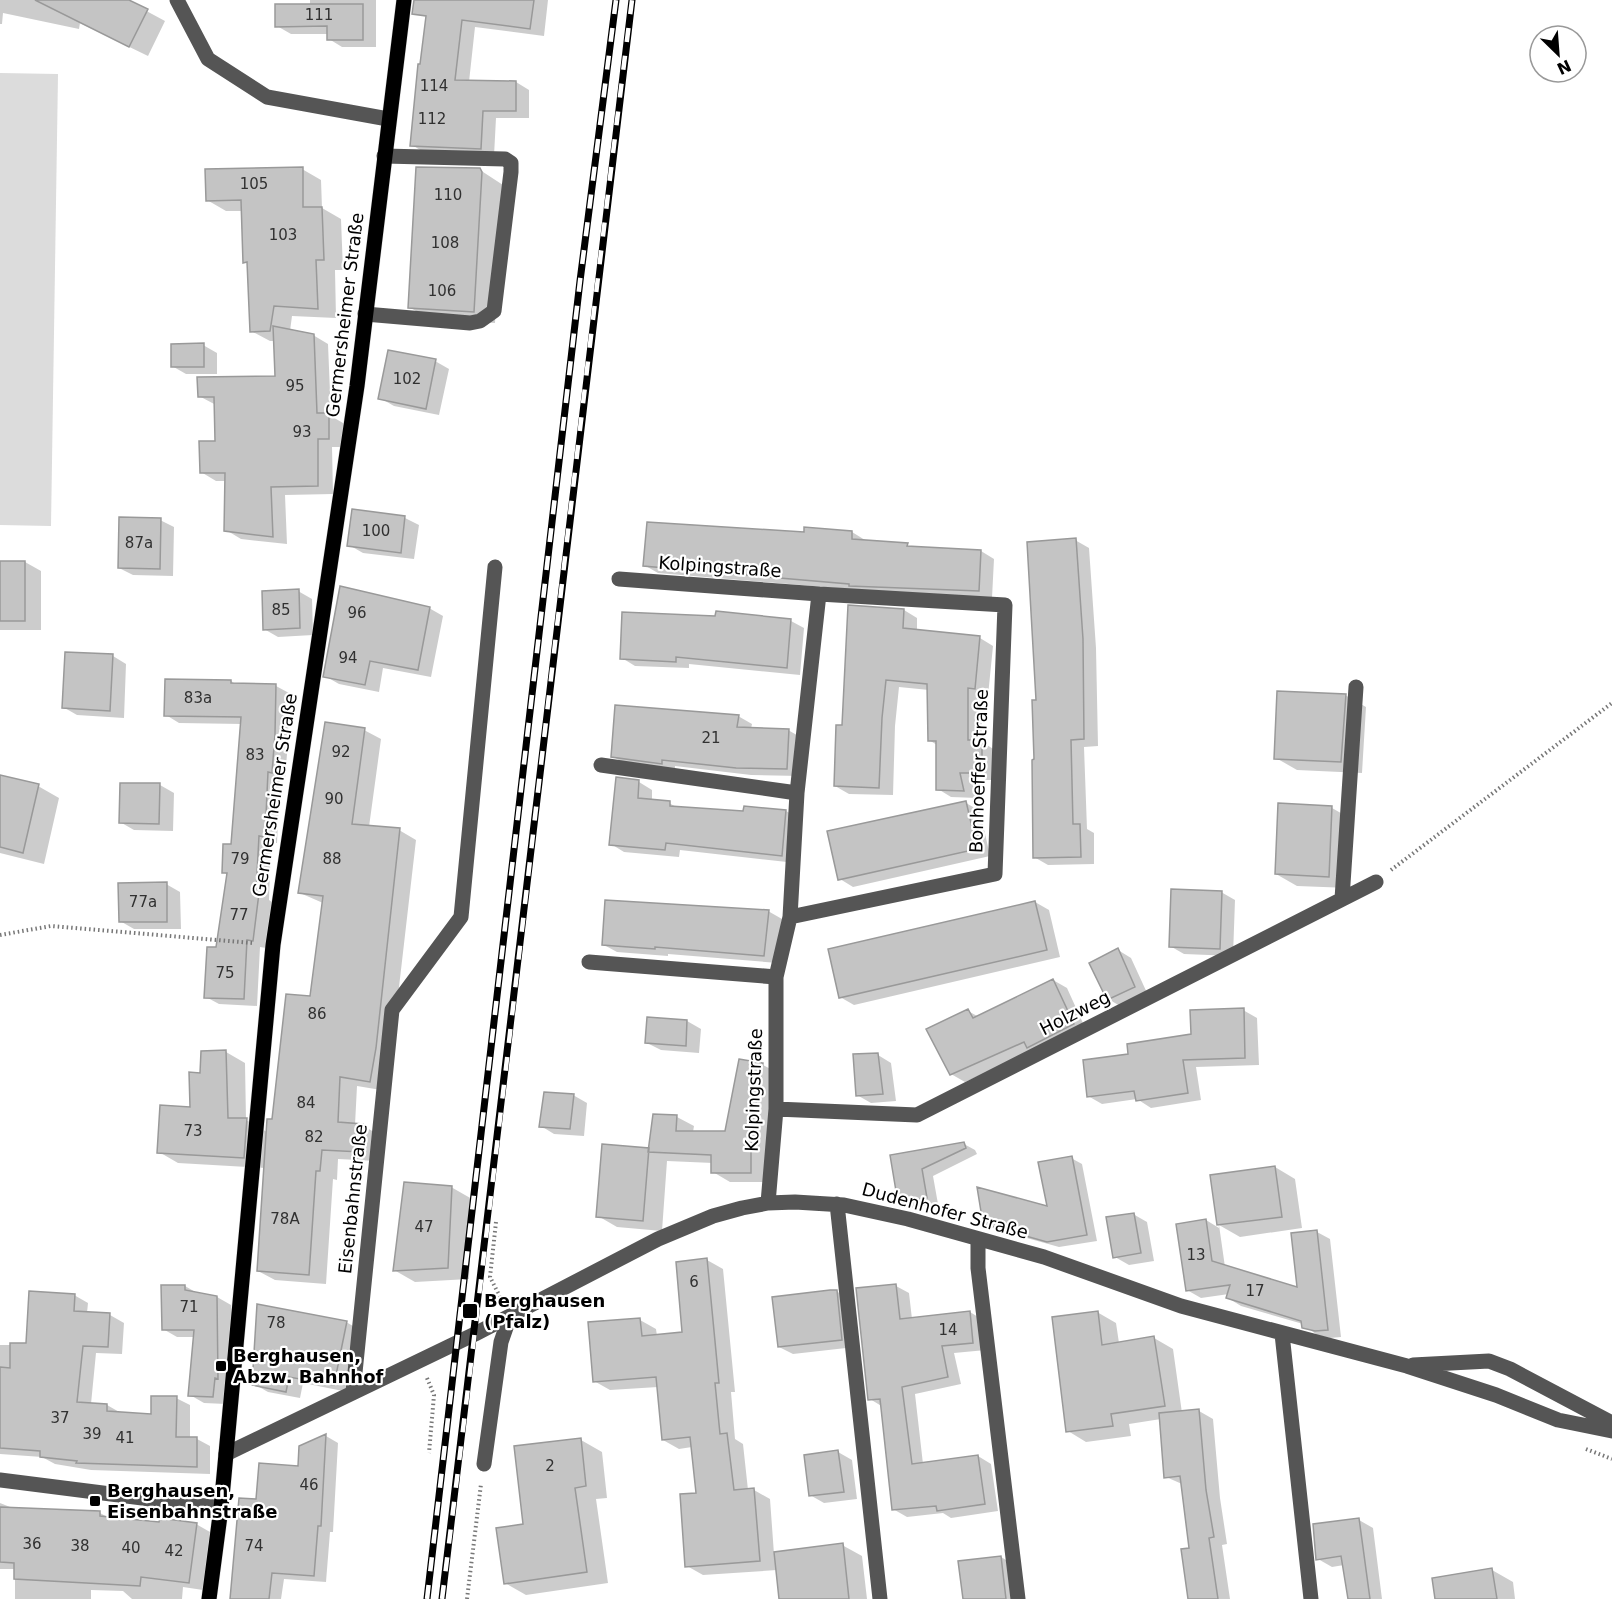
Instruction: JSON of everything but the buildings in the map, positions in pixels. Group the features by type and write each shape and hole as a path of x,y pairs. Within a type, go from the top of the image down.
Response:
{"main road":[{"name":"Germersheimer Straße","path":"209,1599 221,1508 273,945 357,386 404,0"}],"street":[{"path":"177,0 208,59 267,97 388,119"},
{"path":"365,314 470,323 480,321 494,311 511,172 511,163 505,159 384,156"},
{"name":"Eisenbahnstraße","path":"353,1392 392,1010 460,917 495,567"},
{"name":"Kolpingstraße","path":"619,579 1005,605"},
{"name":"Kolpingstraße","path":"768,1203 776,1109 776,977 790,917 797,793 819,594"},
{"name":"Bonhoeffer Straße","path":"790,917 995,874 1005,605"},
{"path":"1342,899 1356,687"},
{"path":"601,765 797,793"},
{"name":"Holzweg","path":"776,1109 917,1115 1376,882"},
{"path":"589,962 776,977"},
{"name":"Dudenhofer Straße","path":"226,1454 510,1316 658,1239 713,1216 768,1203 837,1204 908,1219 1044,1257 1181,1306 1407,1366 1496,1395 1558,1420 1612,1431"},
{"path":"837,1204 880,1599"},
{"path":"978,1239 978,1268 1018,1599"},
{"path":"484,1464 501,1342 510,1316"},
{"path":"1282,1334 1311,1599"},
{"name":"Dudenhofer Straße","path":"1407,1366 1457,1361 1489,1361 1612,1423"},
{"path":"0,1480 221,1508"}],"path":[{"path":"1376,882 1612,703"},
{"path":"0,936 51,926 273,945"},
{"path":"496,1222 490,1277 510,1316"},
{"path":"419,1361 434,1395 429,1453"},
{"path":"1583,1448 1612,1459"},
{"path":"467,1599 484,1464"}],"shaded area":[{"path":"0,73 58,74 51,526 0,525"}],"railway":[{"path":"427,1599 580,281 616,0"},
{"path":"442,1599 632,0"}],"place":[{"name":"Berghausen (Pfalz)","path":"470,1311"},
{"name":"Berghausen, Abzw. Bahnhof","path":"221,1366"},
{"name":"Berghausen, Eisenbahnstraße","path":"95,1501"}]}
